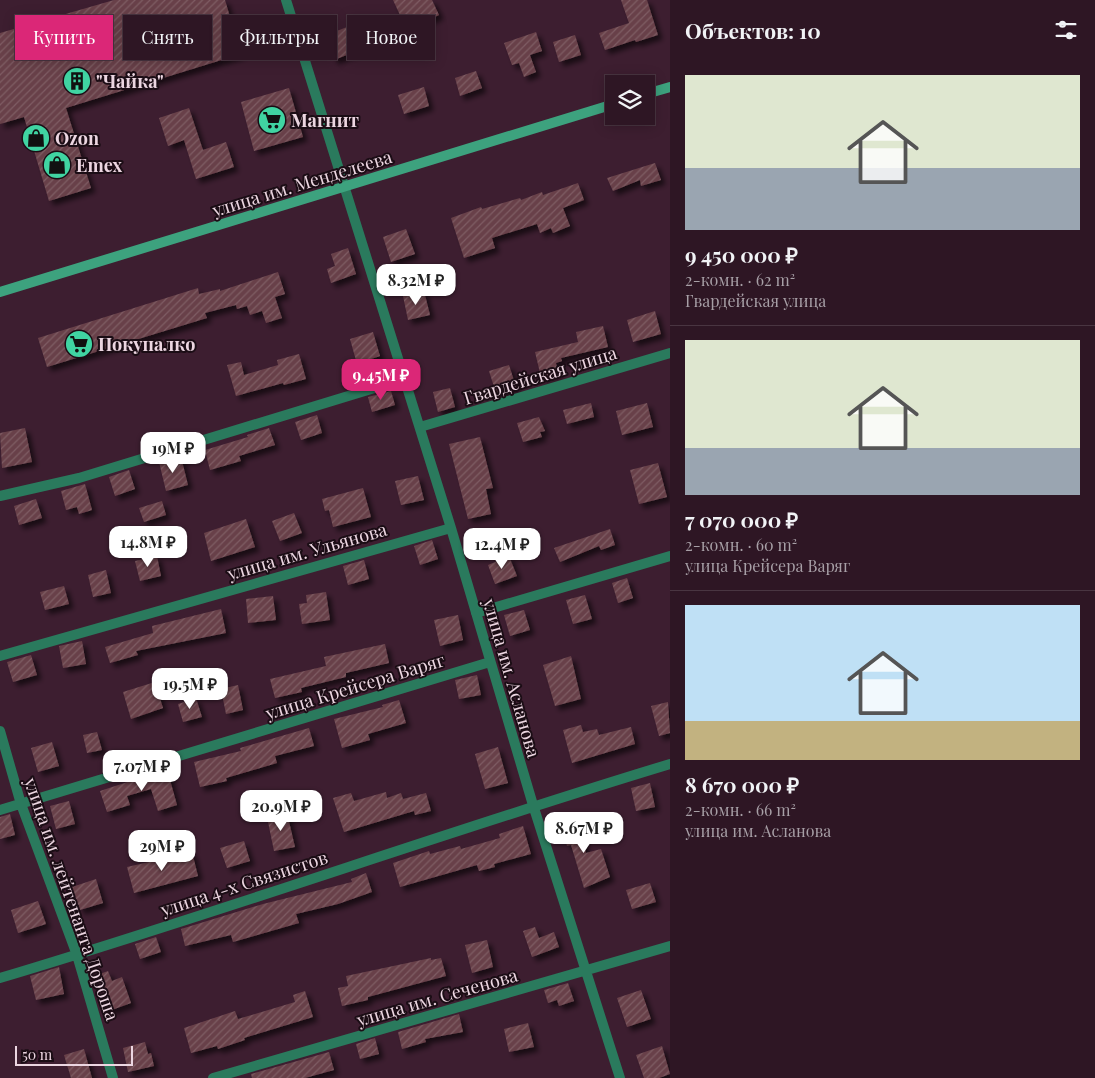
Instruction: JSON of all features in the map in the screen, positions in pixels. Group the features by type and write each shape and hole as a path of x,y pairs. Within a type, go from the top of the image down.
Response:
{"main road":[{"path":"655,91 670,87"},
{"name":"улица им. Менделеева","path":"0,292 605,107"}],"street":[{"name":"улица им. Асланова","path":"286,0 451,528 533,805 620,1078"},
{"name":"Гвардейская улица","path":"420,428 670,353"},
{"path":"0,496 79,478 404,379"},
{"name":"улица им. Ульянова","path":"0,656 451,528"},
{"path":"476,613 670,556"},
{"name":"улица Крейсера Варяг","path":"0,810 490,662"},
{"name":"улица им. лейтенанта Дороша","path":"0,731 21,804 77,956 113,1078"},
{"name":"улица 4-х Связистов","path":"0,978 77,956 533,805 670,764"},
{"name":"улица им. Сеченова","path":"213,1078 670,946"}],"building":[{"name":"\"Чайка\"","path":"114,0 225,0 229,15 222,15 222,60 66,108 91,188 49,201 24,117 0,124 0,33 15,29 15,60 113,60 113,15 62,15"},
{"path":"393,0 432,0 439,15 435,17 435,15 400,15"},
{"path":"621,0 647,0 658,35 605,50 599,33 629,23"},
{"path":"347,27 347,55 337,59 337,31"},
{"path":"536,32 542,51 530,55 536,72 524,77 519,63 512,65 504,43"},
{"path":"575,35 581,55 559,62 553,42"},
{"path":"476,71 482,88 460,96 455,78"},
{"path":"424,87 429,106 404,114 398,95"},
{"name":"Магнит","path":"289,88 303,137 254,151 241,102"},
{"path":"189,108 203,150 226,142 234,167 196,179 184,140 168,146 159,118"},
{"path":"655,163 661,180 641,186 640,180 613,191 607,178"},
{"path":"578,183 584,200 563,208 570,226 553,233 551,228 540,233 537,224 492,238 495,248 464,258 451,218 481,207 482,209 520,198 521,200 542,192 543,195"},
{"path":"406,229 415,254 391,262 383,237"},
{"path":"348,248 356,274 331,283 327,269 335,266 331,254"},
{"path":"278,272 285,294 275,297 282,318 266,323 262,311 250,315 247,306 237,309 236,305 205,313 207,318 47,367 38,338 198,288 199,294 220,289 220,291"},
{"path":"424,291 430,315 408,320 403,296"},
{"path":"655,311 661,334 633,342 627,320"},
{"path":"603,326 608,347 561,358 562,361 556,363 558,373 541,377 535,352 578,342 576,332"},
{"path":"373,332 380,356 357,364 350,339"},
{"path":"299,354 306,379 284,385 283,383 236,396 227,365 241,362 244,375 278,365 277,360"},
{"path":"509,365 516,387 496,393 489,371"},
{"path":"450,388 455,407 438,412 433,392"},
{"path":"391,391 395,405 372,412 368,397"},
{"path":"591,403 594,417 567,424 563,410"},
{"path":"647,403 653,427 622,435 616,411"},
{"path":"317,415 322,433 301,440 295,422"},
{"path":"539,417 545,431 540,432 542,437 523,442 517,423"},
{"path":"25,428 32,462 2,468 0,433"},
{"path":"269,428 275,445 239,456 241,461 210,470 205,450 248,437 247,435"},
{"path":"480,437 493,488 486,489 491,514 468,519 449,444"},
{"path":"181,457 188,485 166,491 159,462"},
{"path":"658,463 667,497 639,504 630,470"},
{"path":"129,470 135,489 115,496 109,477"},
{"path":"418,476 424,500 401,505 395,481"},
{"path":"85,484 92,510 79,514 77,507 66,510 61,491"},
{"path":"363,488 371,517 333,527 329,510 325,511 322,499"},
{"path":"36,499 42,518 19,525 14,506"},
{"path":"162,501 166,515 144,522 139,508"},
{"path":"294,513 302,533 280,541 272,521"},
{"path":"246,519 255,547 211,561 204,533"},
{"path":"610,529 615,545 601,550 599,546 560,562 554,548"},
{"path":"432,540 438,559 420,565 414,546"},
{"path":"157,556 161,576 140,581 135,561"},
{"path":"509,556 517,576 495,584 488,565"},
{"path":"364,560 369,579 348,585 343,566"},
{"path":"106,570 111,593 93,597 88,575"},
{"path":"627,578 633,598 618,603 612,583"},
{"path":"64,586 69,604 45,610 40,592"},
{"path":"326,592 330,620 302,624 299,604 307,603 306,595"},
{"path":"585,595 592,619 573,624 566,600"},
{"path":"273,596 276,620 248,623 246,599"},
{"path":"221,609 226,633 136,651 138,655 110,663 105,647 153,633 152,626"},
{"path":"524,610 530,630 510,636 504,615"},
{"path":"458,615 463,640 440,646 434,620"},
{"path":"82,641 86,664 63,668 59,646"},
{"path":"385,644 389,663 346,673 346,677 301,688 302,692 275,698 270,679 326,666 324,657"},
{"path":"31,655 37,675 13,682 7,662"},
{"path":"571,656 581,699 555,706 543,665"},
{"path":"477,675 481,695 459,699 455,680"},
{"path":"155,682 163,708 131,719 123,692"},
{"path":"238,685 243,710 226,714 221,689"},
{"path":"196,698 202,717 183,722 178,704"},
{"path":"399,700 406,723 368,734 370,740 342,748 334,719 383,707 382,705"},
{"path":"668,702 670,733 659,736 651,706"},
{"path":"581,725 583,732 597,729 599,735 631,727 635,744 572,763 563,730"},
{"path":"309,728 314,746 275,756 277,763 226,778 227,781 200,787 194,762 241,751 240,748"},
{"path":"97,732 102,750 87,753 83,735"},
{"path":"52,742 59,766 38,772 31,748"},
{"path":"498,747 508,783 485,789 475,754"},
{"path":"167,769 177,805 158,811 151,789 127,796 130,805 107,812 100,791"},
{"path":"650,783 655,807 636,811 631,788"},
{"path":"386,792 387,798 401,793 403,799 426,793 431,811 415,815 414,811 344,832 333,798 351,793 354,801"},
{"path":"69,801 75,824 56,829 50,806"},
{"path":"287,813 295,847 274,851 267,817"},
{"path":"576,813 586,853 601,849 610,877 584,888 571,845 567,846 561,817"},
{"path":"10,814 15,835 0,839 0,817"},
{"path":"523,826 531,854 494,864 495,867 479,871 477,865 400,887 393,863 429,851 430,854 460,846 461,849 500,838 499,834"},
{"path":"244,841 250,861 227,868 220,848"},
{"path":"192,852 198,876 134,893 127,867"},
{"path":"366,873 372,892 338,904 296,914 299,923 233,942 231,935 185,946 181,929 263,904 352,882 351,879"},
{"path":"96,879 103,903 80,910 72,887"},
{"path":"650,883 656,902 632,909 626,890"},
{"path":"38,901 46,924 18,933 11,910"},
{"path":"535,927 539,938 554,932 559,947 532,957 523,931"},
{"path":"156,937 161,952 140,959 135,944"},
{"path":"487,940 493,967 472,973 465,945"},
{"path":"431,958 431,960 441,958 446,976 342,1006 338,988 348,986 346,976"},
{"path":"59,967 64,994 36,1000 30,976"},
{"path":"108,971 112,981 122,977 131,1003 109,1011 97,975"},
{"path":"568,983 574,1001 559,1006 557,1000 548,1003 544,990"},
{"path":"641,990 651,1019 627,1027 617,998"},
{"path":"305,991 313,1017 244,1038 245,1040 218,1049 217,1046 191,1053 184,1028 235,1011 238,1019 295,1002 293,995"},
{"path":"459,1014 463,1032 425,1039 426,1042 402,1049 398,1032"},
{"path":"528,1023 534,1047 509,1052 504,1029"},
{"path":"375,1038 379,1054 360,1059 356,1044"},
{"path":"145,1042 148,1054 151,1053 154,1066 128,1072 123,1048"},
{"path":"662,1046 670,1074 659,1078 644,1078 636,1055"},
{"path":"84,1049 92,1078 71,1078 64,1055"},
{"path":"329,1052 334,1070 305,1078 252,1078 251,1074"}],"place":[{"name":"\"Чайка\"","path":"77,81"},
{"name":"Магнит","path":"272,120"},
{"name":"Ozon","path":"36,138"},
{"name":"Emex","path":"57,165"},
{"name":"Покупалко","path":"79,344"}]}
